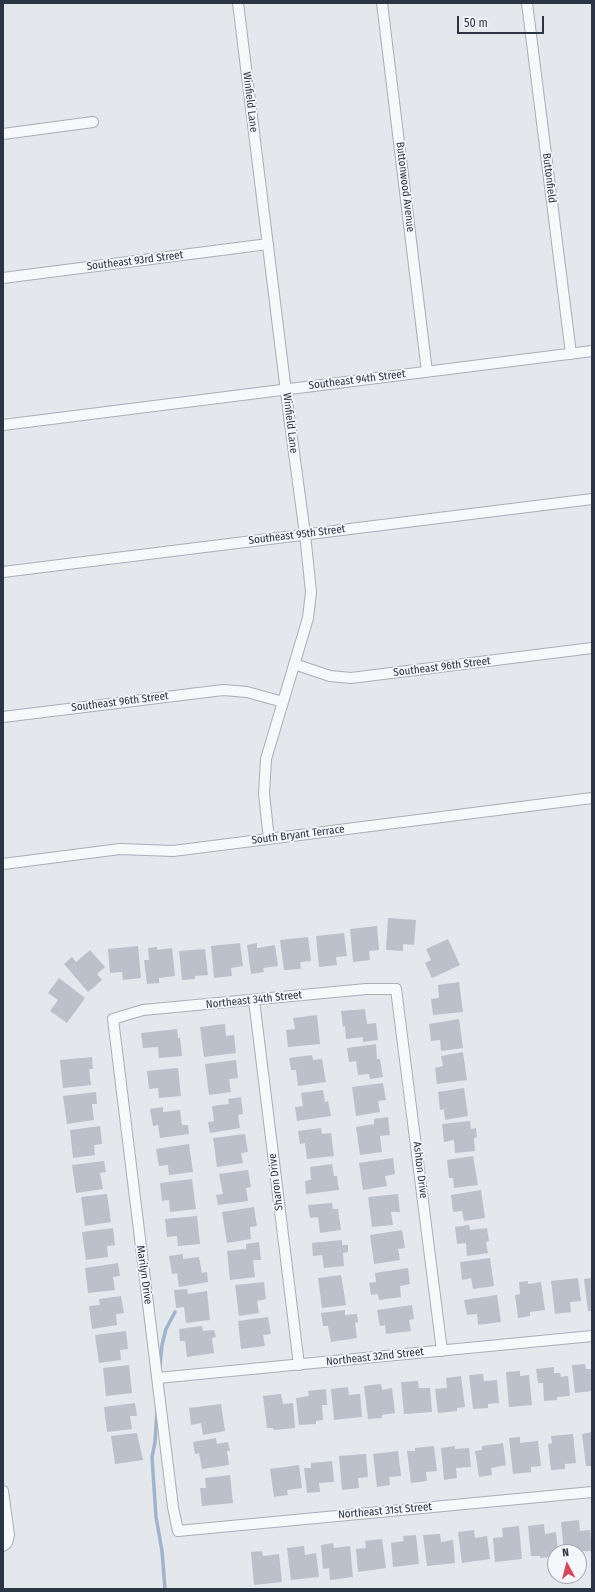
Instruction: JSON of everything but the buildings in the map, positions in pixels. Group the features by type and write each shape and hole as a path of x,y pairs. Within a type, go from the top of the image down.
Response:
{"street":[{"name":"Winfield Lane","path":"238,3 311,592 308,618 269,746 264,769 264,794 269,839"},
{"name":"Buttonwood Avenue","path":"382,3 427,372"},
{"name":"Buttonfield","path":"527,3 571,354"},
{"path":"3,134 93,122"},
{"name":"Southeast 93rd Street","path":"3,278 268,244"},
{"name":"Southeast 94th Street","path":"3,425 592,351"},
{"name":"Southeast 95th Street","path":"3,572 592,499"},
{"name":"Southeast 96th Street","path":"294,664 330,676 351,678 592,648"},
{"name":"Southeast 96th Street","path":"3,717 223,690 247,692 283,702"},
{"name":"South Bryant Terrace","path":"3,864 128,849 173,851 592,798"},
{"name":"Northeast 34th Street","path":"112,1020 143,1010 366,989 396,989"},
{"name":"Ashton Drive","path":"396,989 442,1351"},
{"name":"Sharon Drive","path":"254,1000 298,1365"},
{"name":"Marilyn Drive","path":"112,1020 173,1507 178,1531"},
{"name":"Northeast 32nd Street","path":"158,1378 592,1336"},
{"path":"3,1491 9,1535 7,1543 3,1546"},
{"name":"Northeast 31st Street","path":"178,1531 592,1492"}],"waterway":[{"path":"160,1366 162,1345 166,1329 175,1312"},
{"path":"157,1410 155,1442 152,1457 156,1517 162,1551 165,1589"}]}
